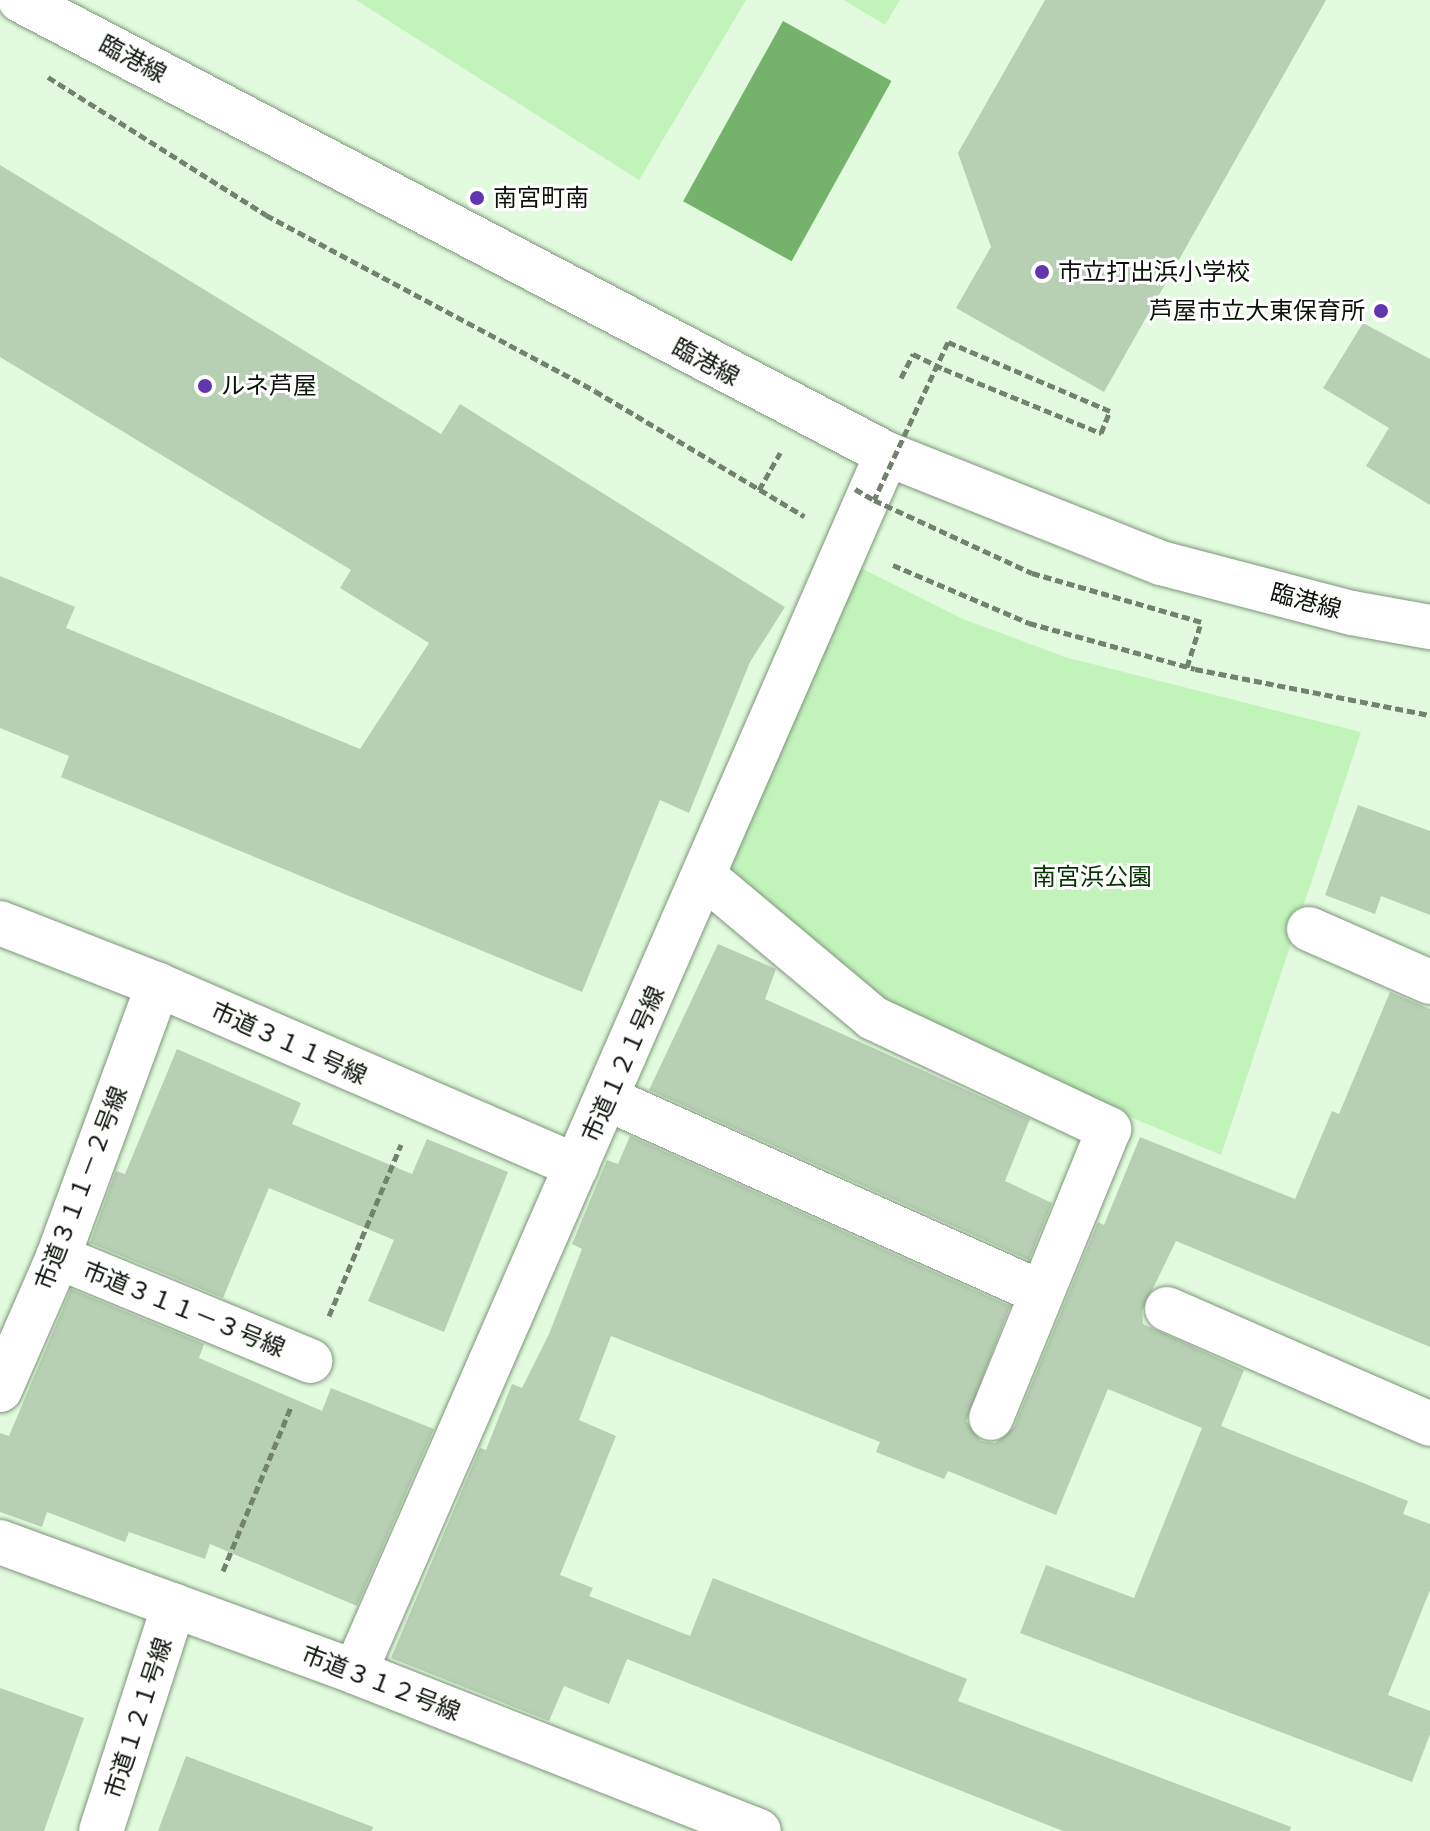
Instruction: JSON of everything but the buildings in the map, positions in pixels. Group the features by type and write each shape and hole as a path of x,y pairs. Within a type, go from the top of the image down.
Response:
{"street":[{"name":"臨港線","path":"20,0 887,454 1161,563 1352,613 1430,627"},
{"name":"市道１２１号線","path":"355,1672 705,877 887,454"},
{"path":"705,877 873,1018 1109,1129 991,1418"},
{"name":"市道３１１号線","path":"0,923 158,985 577,1166"},
{"path":"1309,929 1430,982"},
{"name":"市道３１１－２号線","path":"0,1390 58,1257 158,985"},
{"path":"608,1099 1042,1293"},
{"name":"市道３１１－３号線","path":"58,1257 310,1361"},
{"path":"1167,1309 1430,1424"},
{"name":"市道３１２号線","path":"0,1542 355,1672 759,1831"},
{"name":"市道１２１号線","path":"101,1831 174,1605"}],"path":[{"path":"43,74 266,215 595,391 848,543 1029,623 1187,667 1430,715"},
{"path":"874,500 948,342 1110,411 1101,433 944,369 913,354 901,378"},
{"path":"759,490 781,452"},
{"path":"855,489 1032,573 1202,622 1187,667"}],"green space":[{"path":"356,0 746,0 639,180"},
{"path":"844,0 900,0 885,25"},
{"name":"南宮浜公園","path":"851,563 963,619 1065,657 1361,732 1221,1155 880,1012 717,875"}],"shaded area":[{"path":"783,21 891,81 792,261 683,201"}],"place":[{"name":"南宮町南","path":"477,198"},
{"name":"市立打出浜小学校","path":"1042,272"},
{"name":"芦屋市立大東保育所","path":"1381,311"},
{"name":"ルネ芦屋","path":"205,386"}]}
